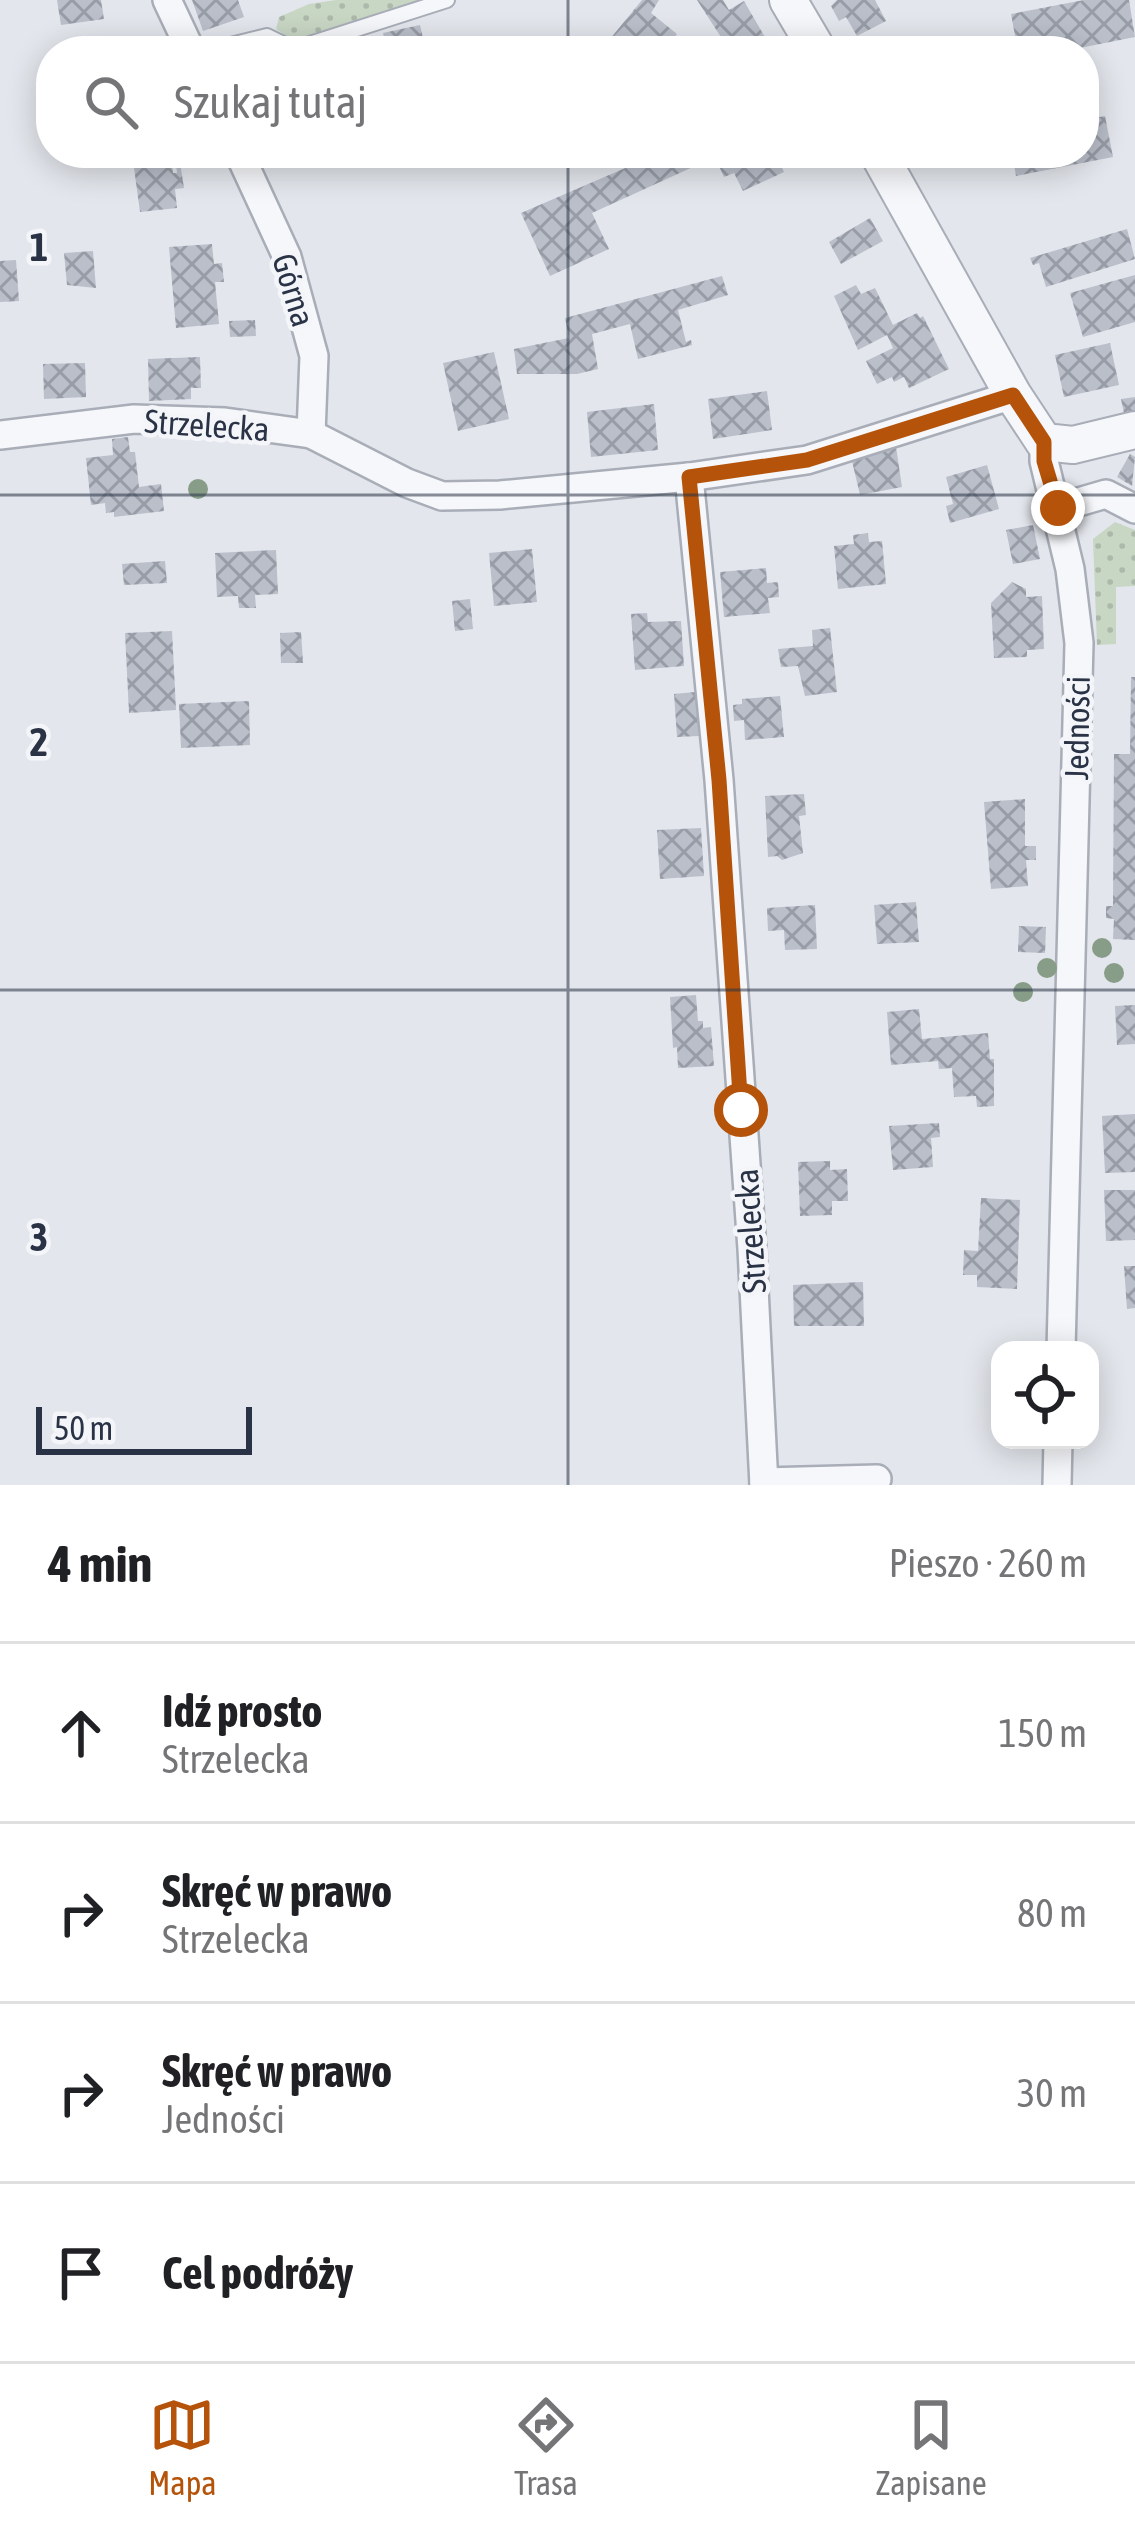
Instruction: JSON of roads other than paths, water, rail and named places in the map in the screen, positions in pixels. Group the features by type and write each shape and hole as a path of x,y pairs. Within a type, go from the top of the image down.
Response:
{"street":[{"path":"167,0 184,36"},
{"path":"788,0 809,36"},
{"name":"Górna","path":"245,168 287,257 314,356 311,434"},
{"name":"Jedności","path":"886,168 1044,442 1079,643 1060,1341"},
{"name":"Strzelecka","path":"0,435 134,419 225,422 311,434 442,496 500,495 807,460 1013,395"},
{"path":"1044,442 1072,445 1135,430"},
{"name":"Strzelecka","path":"689,477 721,803 764,1484 878,1479"},
{"path":"1058,508 1106,494 1135,509"},
{"path":"1057,1485 1058,1449"}],"lane":[{"path":"337,36 447,0"}]}
